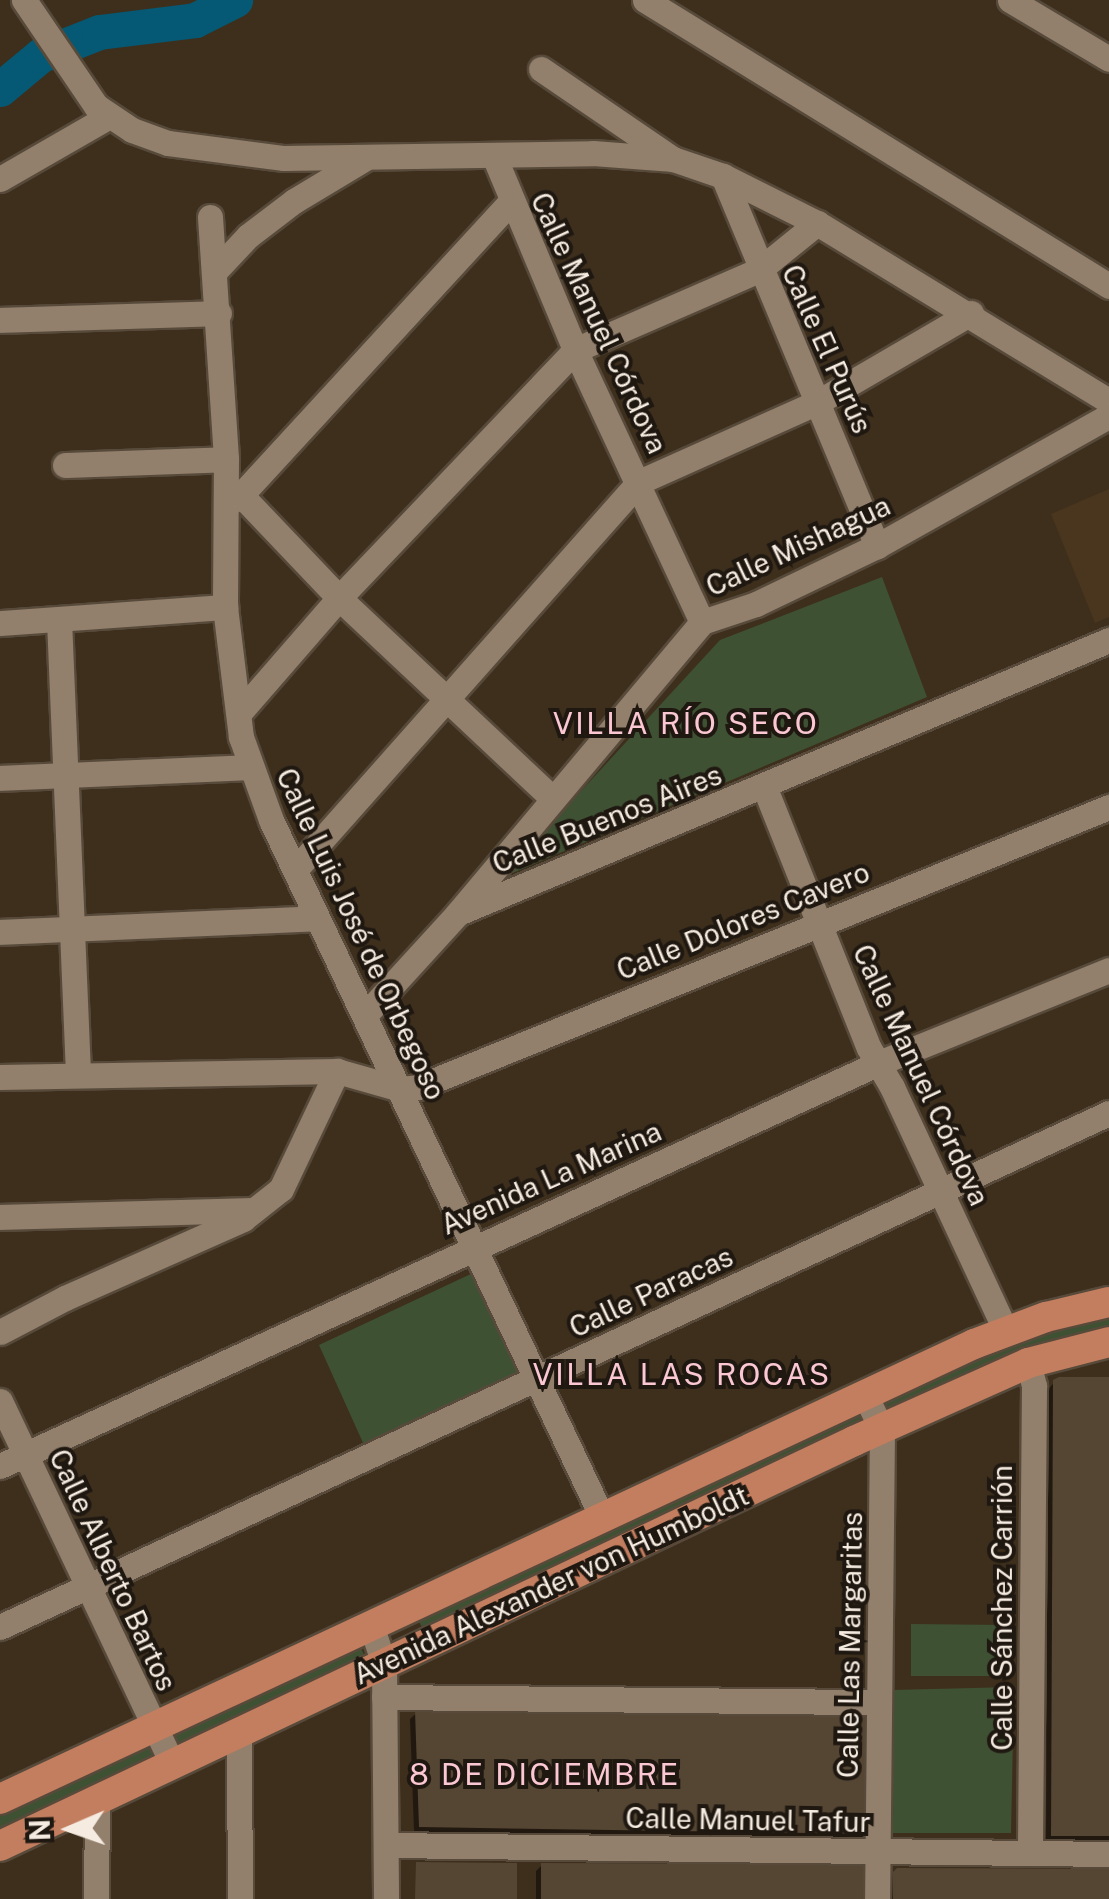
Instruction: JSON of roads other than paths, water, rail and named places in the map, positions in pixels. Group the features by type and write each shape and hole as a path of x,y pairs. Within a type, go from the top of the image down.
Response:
{"main road":[{"name":"Avenida Alexander von Humboldt","path":"0,1799 1006,1331 1109,1302"},
{"name":"Avenida Alexander von Humboldt","path":"0,1846 882,1430 1028,1364 1109,1342"}],"street":[{"path":"645,0 1109,286"},
{"path":"1010,0 1109,59"},
{"path":"31,11 102,111 168,143 284,158 593,153 673,158"},
{"path":"542,69 673,158 723,176 817,222 971,313 1109,402"},
{"path":"0,180 102,111"},
{"name":"Calle Manuel Córdova","path":"494,156 575,350 702,622"},
{"path":"217,269 248,236 294,201 368,157"},
{"name":"Calle El Purús","path":"723,176 876,546"},
{"path":"510,202 234,500 551,796"},
{"name":"Calle Luis José de Orbegoso","path":"210,217 217,269 226,460 234,500 224,607 239,712 252,767 316,918 602,1517"},
{"path":"239,712 339,598 575,350 759,270 817,222"},
{"path":"0,320 219,313"},
{"path":"295,870 639,482 818,402 971,313"},
{"name":"Calle Mishagua","path":"365,1015 458,912 551,796 702,622 756,604 876,546 1109,416"},
{"path":"65,465 226,460"},
{"path":"0,623 224,607"},
{"path":"58,620 78,1075"},
{"name":"Calle Buenos Aires","path":"458,912 1109,640"},
{"path":"0,778 252,767"},
{"name":"Calle Manuel Córdova","path":"764,786 878,1063 1006,1331"},
{"name":"Calle Dolores Cavero","path":"400,1089 418,1086 1109,807"},
{"path":"0,932 316,918"},
{"name":"Avenida La Marina","path":"24,1453 878,1063 1109,970"},
{"path":"0,1078 337,1072 400,1089"},
{"path":"0,1332 255,1210 281,1189 337,1072"},
{"name":"Calle Paracas","path":"0,1627 1109,1112"},
{"path":"0,1216 255,1210"},
{"name":"Calle Sánchez Carrión","path":"1028,1364 1034,1386 1030,1853"},
{"name":"Calle Las Margaritas","path":"865,1395 882,1430 877,1899"},
{"name":"Calle Alberto Bartos","path":"0,1400 172,1764"},
{"path":"0,1466 24,1453"},
{"path":"371,1625 384,1664 386,1899"},
{"path":"384,1696 879,1702"},
{"path":"240,1732 240,1899"},
{"path":"96,1899 98,1800"},
{"name":"Calle Manuel Tafur","path":"386,1845 1109,1854"}],"waterway":[{"path":"0,89 41,55 99,32 195,20 235,0"}],"district":[{"name":"VILLA RÍO SECO","path":"686,723"},
{"name":"VILLA LAS ROCAS","path":"682,1374"},
{"name":"8 DE DICIEMBRE","path":"545,1774"}]}
